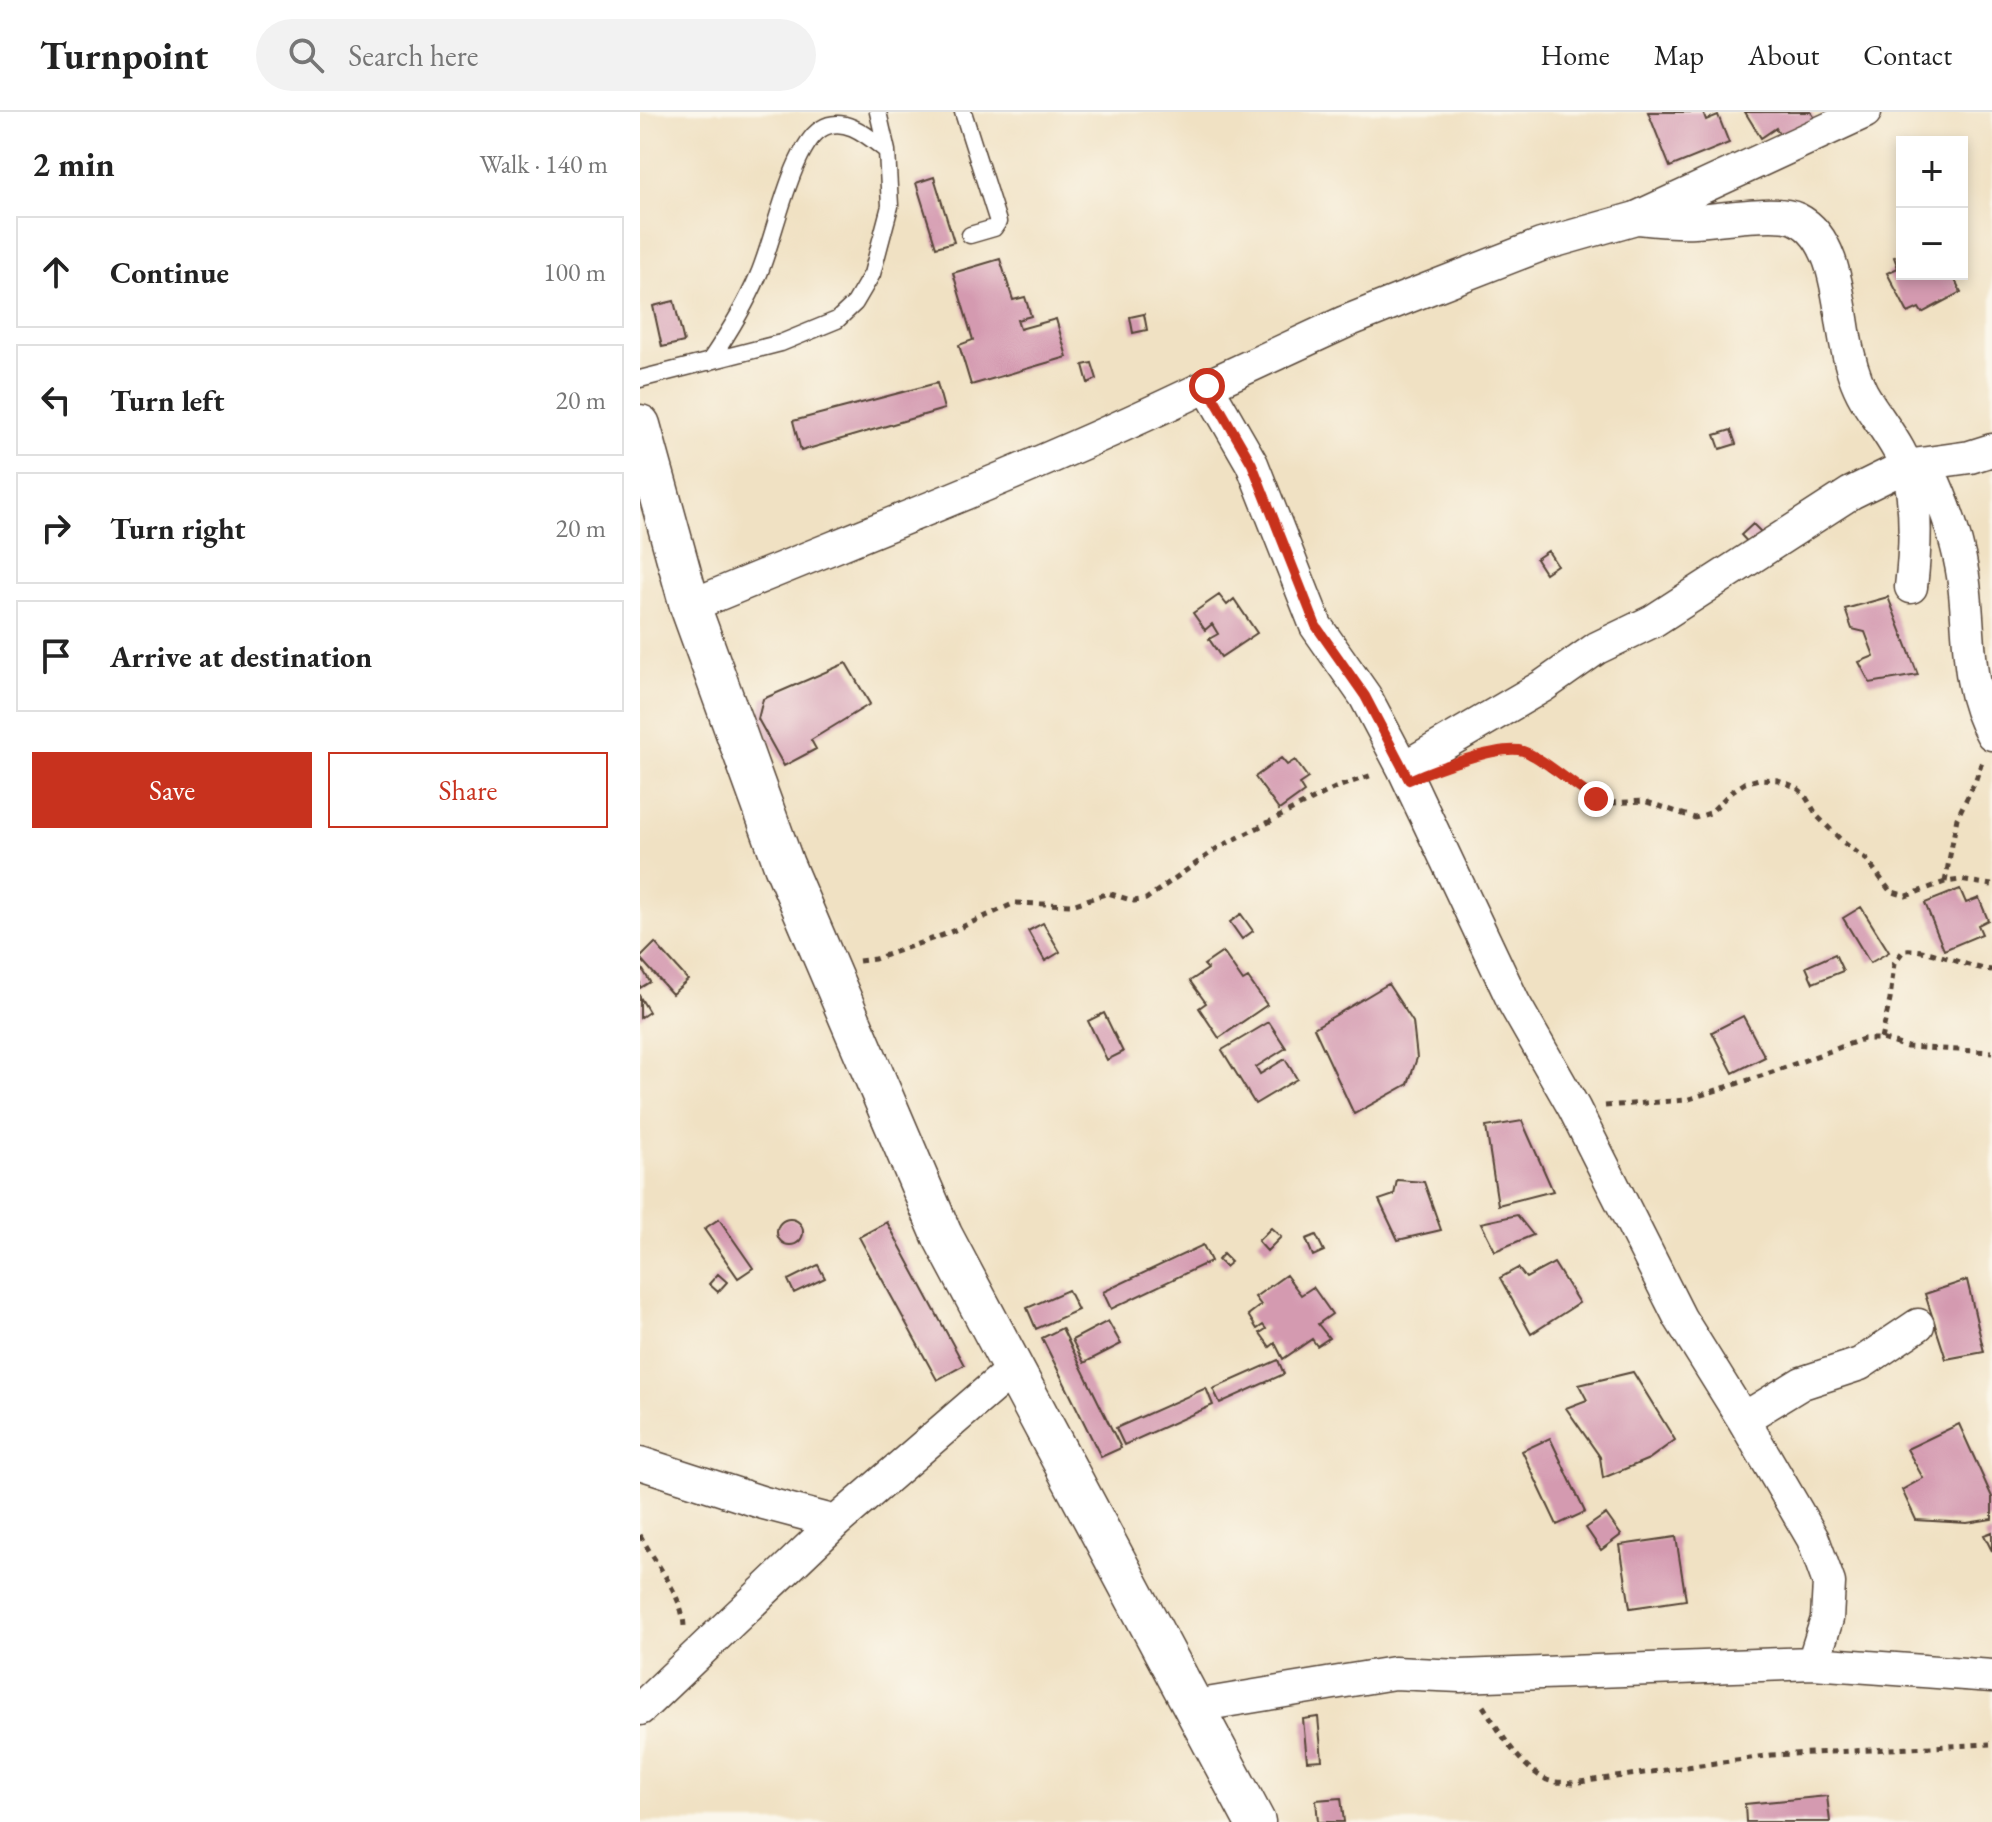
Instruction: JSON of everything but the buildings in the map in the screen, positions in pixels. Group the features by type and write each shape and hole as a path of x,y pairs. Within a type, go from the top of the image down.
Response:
{"street":[{"path":"690,606 1065,452 1345,322 1541,245 1636,218 1865,112"},
{"path":"1636,218 1692,221 1784,215 1810,228 1824,250 1837,286 1847,351 1855,378 1946,506 1963,577 1973,678 1980,708 1991,733"},
{"path":"1207,386 1252,464 1316,626 1365,696 1403,768 1514,1003 1574,1108 1680,1318 1813,1539 1829,1583 1827,1619 1813,1663"},
{"path":"640,425 648,487 784,865 942,1235 1255,1822"},
{"path":"1403,768 1536,691 1597,648 1653,621 1851,493 1916,465 1970,457 1992,450"},
{"path":"1911,587 1915,546 1911,482 1916,465"},
{"path":"1743,1419 1802,1383 1860,1364 1918,1325"},
{"path":"640,1709 836,1522 1012,1370"},
{"path":"640,1463 764,1503 836,1522"},
{"path":"1195,1706 1394,1673 1460,1676 1813,1663 1992,1676"}],"lane":[{"path":"640,379 781,343 837,320 855,303 872,274 890,206 887,151 878,112"},
{"path":"963,112 998,222 994,228 970,235"},
{"path":"709,362 740,316 760,273 791,178 811,138 820,129 842,124 861,131 887,151"}],"path":[{"path":"1945,882 1957,818 1980,771 1985,745 1991,733"},
{"path":"1491,754 1523,751 1596,799 1613,803 1644,801 1695,818 1710,813 1745,783 1759,779 1778,780 1804,794 1818,817 1867,860 1890,891 1906,896 1960,880 1992,885"},
{"path":"826,965 875,959 946,934 1015,903 1072,905 1108,893 1134,901 1146,899 1216,849 1335,788 1363,777 1403,768"},
{"path":"1881,1039 1894,963 1904,950 1916,949 1992,970"},
{"path":"1574,1108 1686,1100 1863,1039 1881,1039 1907,1047 1992,1052"},
{"path":"640,1535 684,1615 686,1665"},
{"path":"1460,1676 1514,1751 1533,1771 1549,1781 1573,1783 1772,1755 1990,1744"}],"route":[{"path":"1207,386 1252,464 1316,626 1365,696 1409,780 1456,762 1503,751 1523,751 1596,799"}]}
